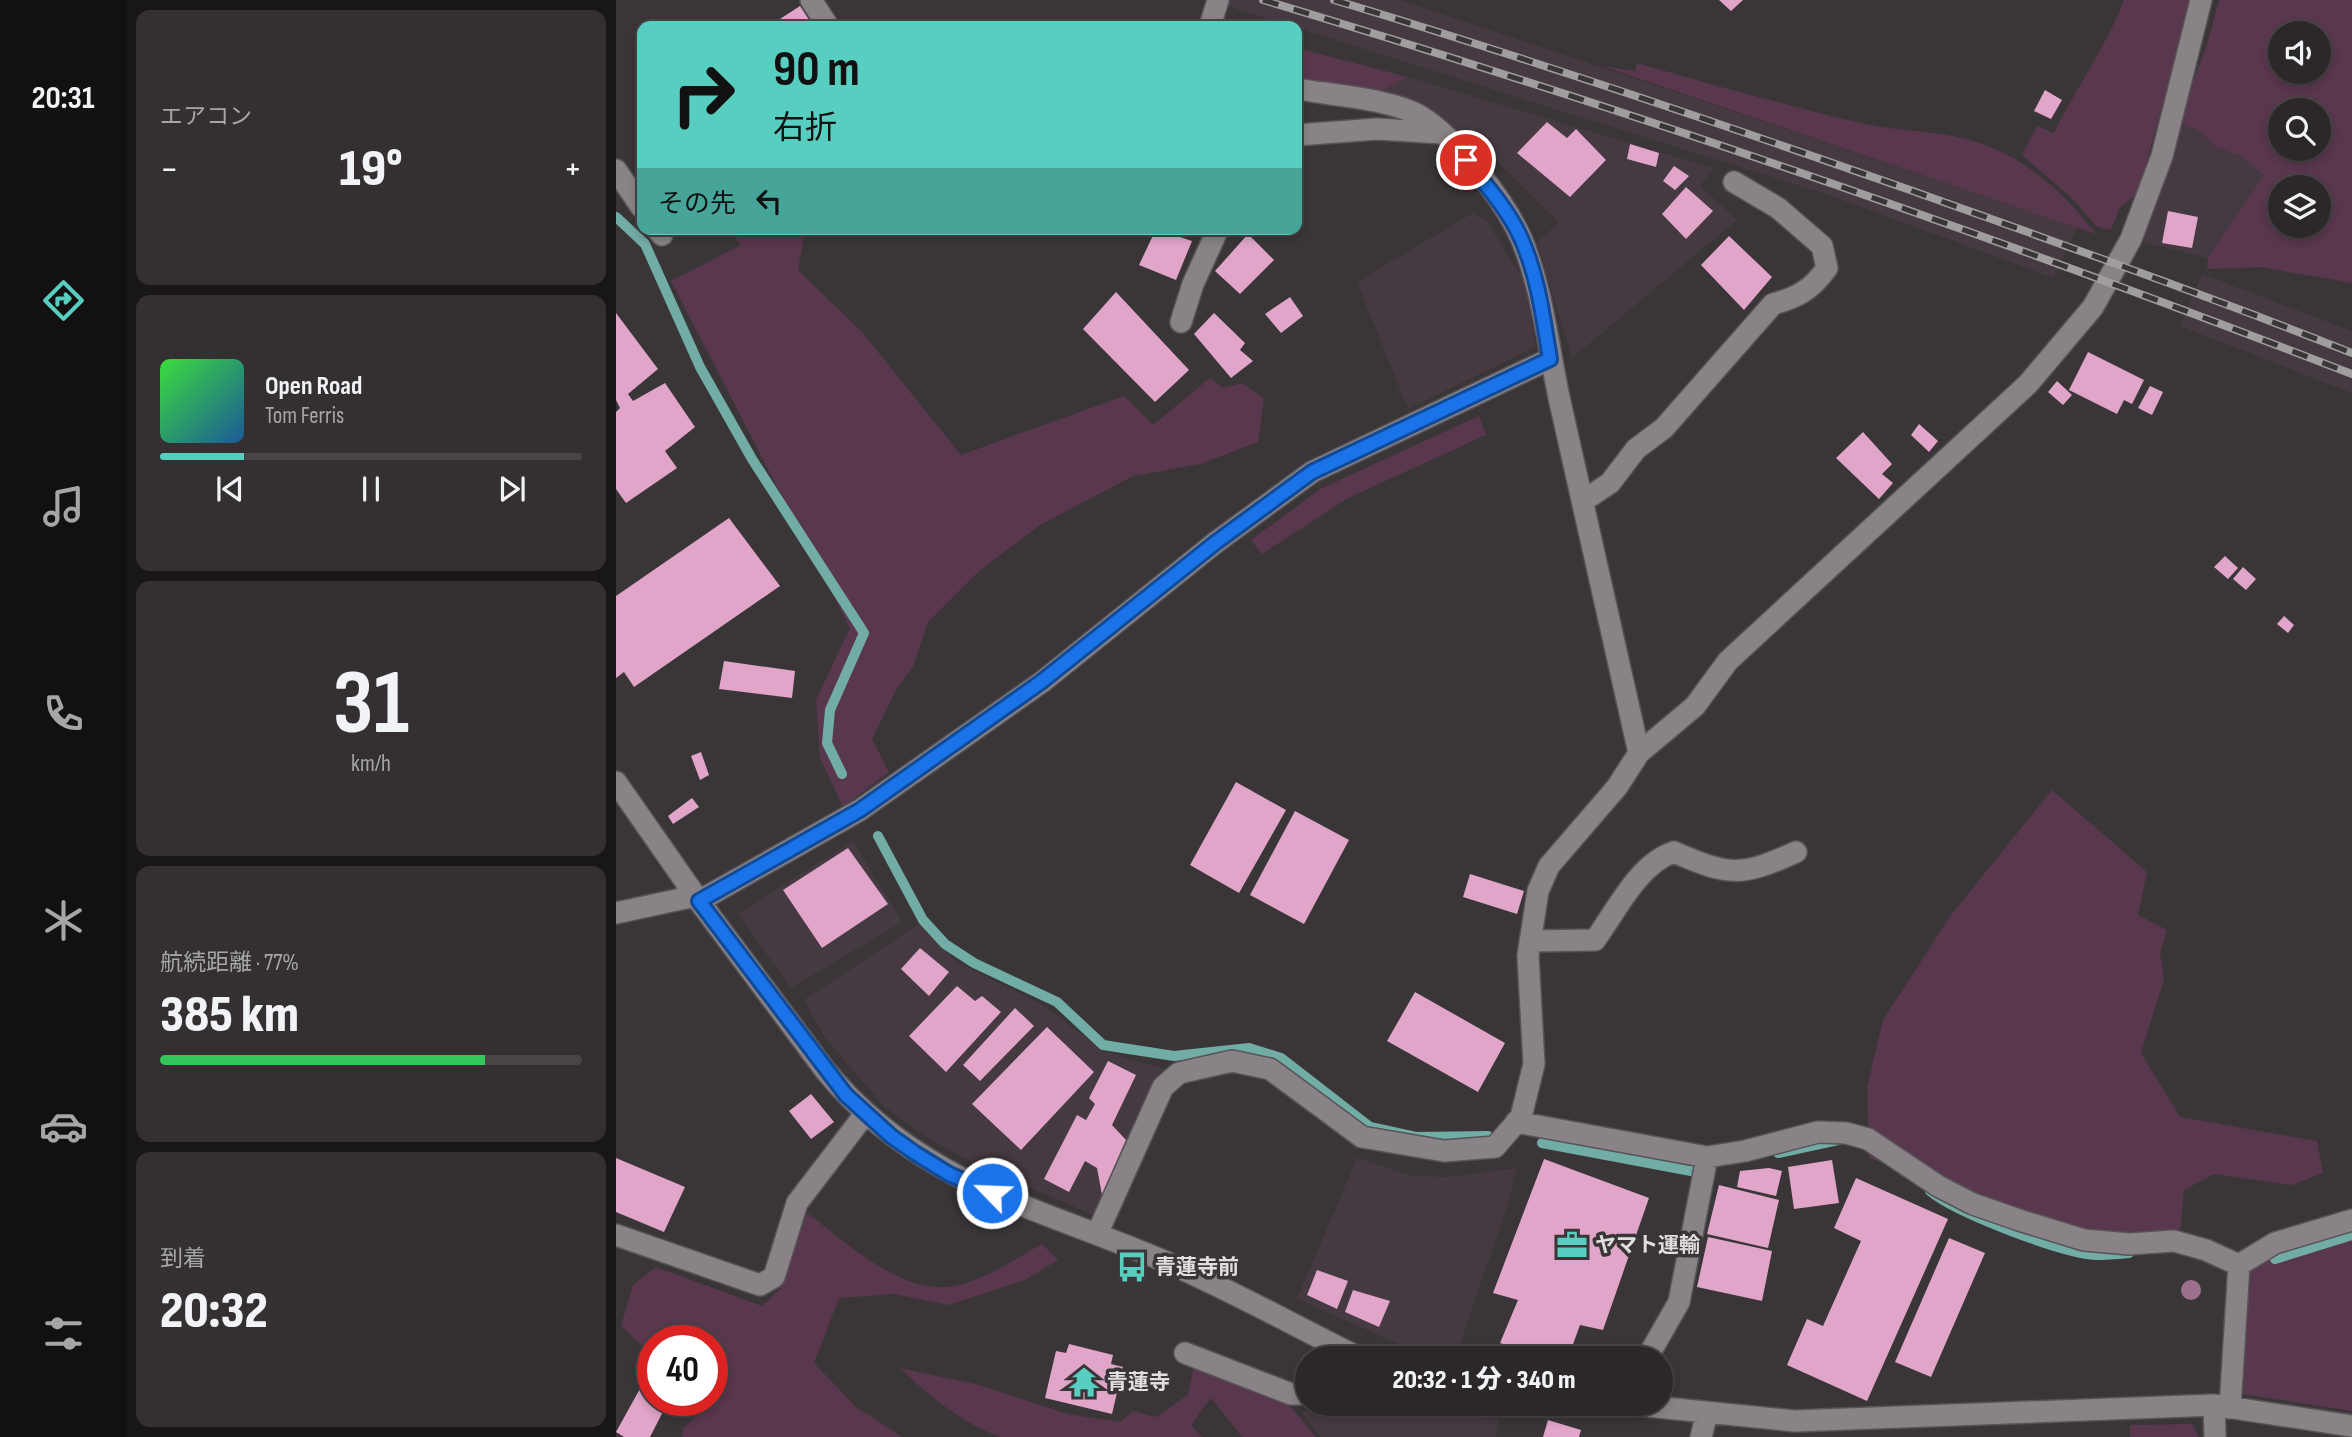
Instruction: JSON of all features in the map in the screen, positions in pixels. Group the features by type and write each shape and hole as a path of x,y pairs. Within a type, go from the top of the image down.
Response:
{"street":[{"path":"811,0 825,21"},
{"path":"1212,21 1218,0"},
{"path":"1097,1234 1163,1087 1179,1073 1232,1061 1270,1069 1362,1137 1444,1151 1495,1147 1521,1117 1534,1064 1530,941 1538,891 1549,866 1617,787 1639,753 1695,706 1728,661 2028,384 2093,307 2131,239 2162,156 2201,0"},
{"path":"1302,90 1419,115 1442,133 1496,198 1520,235 1537,283 1550,359 1639,753"},
{"path":"1302,135 1377,129 1442,133"},
{"path":"616,170 637,201"},
{"path":"1583,501 1610,483 1636,449 1664,428 1773,304 1794,299 1813,287 1827,268 1822,246 1778,208 1734,182"},
{"path":"1181,321 1192,284 1215,235"},
{"path":"616,912 697,898 860,810 1041,682 1215,543 1312,472 1550,359"},
{"path":"616,782 697,898 825,1070 865,1114 891,1136 949,1174 1230,1291 1337,1346"},
{"path":"1530,941 1595,940 1659,856 1674,852 1713,869 1735,872 1766,866 1796,852"},
{"path":"616,1235 760,1285 774,1277 797,1203 865,1114"},
{"path":"1516,1122 1707,1157 1745,1151 1818,1132 1846,1133 1868,1139 1938,1186 1973,1204 2019,1220 2084,1240 2129,1244 2174,1241 2206,1250 2239,1265"},
{"path":"1654,1346 1679,1302 1707,1157"},
{"path":"2239,1265 2275,1243 2352,1220"},
{"path":"2215,1437 2222,1407 2239,1265"},
{"path":"1185,1353 1295,1394"},
{"path":"1673,1409 1795,1421 2222,1407 2352,1426"},
{"path":"1701,1437 1707,1413"}],"shaded area":[{"path":"1208,0 1401,0 2077,227 2054,278 1823,193 1302,29 1302,21 1275,21"},
{"path":"2124,0 2191,0 2138,194 2120,207 2111,230 2096,226 2074,200 2022,155 2037,126 2054,133 2109,34"},
{"path":"2219,0 2352,0 2352,283 2261,267 2207,269 2208,258 2264,175 2240,156 2216,147 2200,132 2178,121 2208,42"},
{"path":"1302,49 1408,77 1373,95 1302,81"},
{"path":"1637,63 1865,124 1947,135 1979,143 2010,156 2038,175 2075,208 2096,234 1602,66 1635,71"},
{"path":"1408,77 1713,168 1700,186 1737,220 1572,358 1537,242 1559,223 1490,154 1487,160 1450,128 1373,95"},
{"path":"2178,121 2200,132 2216,147 2240,156 2264,175 2208,258 2139,241"},
{"path":"1473,213 1486,220 1527,285 1535,347 1408,409 1357,282"},
{"path":"734,235 804,235 798,270 862,332 961,455 1124,396 1153,425 1210,378 1223,388 1242,383 1264,399 1258,442 1200,464 1133,476 1040,525 978,572 927,623 914,665 896,690 872,739 889,772 843,807 820,758 816,700 850,628 671,281 741,245"},
{"path":"2202,274 2352,331 2352,393 2180,326"},
{"path":"1479,416 1486,435 1348,498 1262,554 1251,540 1322,488"},
{"path":"2052,790 2147,872 2138,915 2167,930 2160,952 2164,979 2141,1053 2180,1117 2317,1141 2323,1173 2292,1185 2214,1174 2184,1190 2180,1235 2131,1241 2072,1230 1869,1158 1867,1087 1883,1020 1951,915"},
{"path":"853,841 902,922 791,988 738,914"},
{"path":"919,924 957,962 1039,1003 1104,1051 1167,1070 1099,1217 979,1166 931,1140 885,1107 825,1038 804,1000"},
{"path":"1357,1158 1411,1176 1448,1177 1517,1168 1507,1207 1459,1346 1404,1346 1297,1299"},
{"path":"807,1213 855,1250 891,1273 929,1286 948,1287 973,1281 1042,1244 1058,1260 1025,1280 948,1305 894,1294 839,1298 814,1363 856,1407 902,1437 682,1437 683,1428 697,1416 728,1416 728,1325 637,1325 637,1341 621,1326 633,1285 656,1267 762,1306 780,1289"},
{"path":"2352,1240 2352,1411 2243,1394 2248,1267 2267,1259 2275,1264"},
{"path":"1195,1361 1290,1406 1295,1416 1298,1416 1316,1437 1242,1437 1211,1398 1191,1425 1202,1437 1001,1437 973,1425 947,1408 900,1368 975,1384 1068,1414 1120,1422 1133,1411 1156,1417 1188,1395"},
{"path":"1305,1416 1443,1416 1499,1419 1496,1437 1320,1437"},
{"path":"2192,1424 2199,1437 2130,1437 2130,1425"}],"building":[{"path":"1719,0 1743,0 1731,11"},
{"path":"800,6 810,21 781,21 780,19"},
{"path":"2045,90 2062,100 2051,119 2034,111"},
{"path":"1547,122 1567,138 1576,129 1606,160 1570,197 1517,153"},
{"path":"1630,144 1659,153 1656,167 1627,159"},
{"path":"1674,166 1689,176 1675,190 1663,181"},
{"path":"1686,187 1713,211 1686,239 1662,214"},
{"path":"2168,211 2198,217 2192,248 2162,243"},
{"path":"1153,235 1174,235 1192,241 1176,280 1139,265"},
{"path":"1247,235 1274,260 1240,294 1215,271"},
{"path":"1729,236 1772,277 1744,310 1701,265"},
{"path":"1116,292 1189,370 1155,402 1083,329"},
{"path":"1290,297 1303,316 1281,333 1265,314"},
{"path":"616,313 658,369 628,394 633,401 665,383 695,427 665,451 677,468 626,503 616,489 616,412 620,408 616,400"},
{"path":"1214,313 1245,343 1240,350 1253,361 1231,378 1194,334"},
{"path":"2088,352 2144,380 2132,404 2124,400 2117,414 2069,390"},
{"path":"2057,381 2072,395 2063,405 2048,392"},
{"path":"2150,386 2163,392 2152,415 2138,408"},
{"path":"1919,424 1938,441 1929,452 1911,435"},
{"path":"1863,432 1892,464 1882,474 1893,483 1879,499 1836,458"},
{"path":"729,518 780,586 634,687 624,672 616,678 616,596"},
{"path":"2225,556 2238,568 2228,579 2214,567"},
{"path":"2243,567 2256,579 2246,590 2233,579"},
{"path":"2284,616 2294,625 2288,633 2277,624"},
{"path":"724,661 795,671 792,698 719,689"},
{"path":"701,752 709,775 700,780 691,756"},
{"path":"1236,782 1286,810 1239,893 1190,865"},
{"path":"692,798 699,807 673,824 668,816"},
{"path":"1295,811 1349,840 1304,924 1250,895"},
{"path":"848,848 888,904 822,948 783,890"},
{"path":"1470,874 1524,891 1517,914 1463,897"},
{"path":"920,948 949,972 929,996 901,969"},
{"path":"957,986 975,1001 982,996 1001,1012 946,1072 909,1036"},
{"path":"1415,992 1505,1043 1478,1092 1387,1041"},
{"path":"1015,1008 1034,1026 980,1081 963,1065"},
{"path":"1047,1027 1094,1072 1021,1150 972,1104"},
{"path":"1108,1061 1136,1075 1112,1125 1126,1140 1102,1195 1097,1168 1085,1161 1069,1192 1044,1179 1077,1115 1086,1120 1095,1104 1089,1098"},
{"path":"811,1094 834,1122 811,1139 789,1111"},
{"path":"616,1158 685,1187 664,1232 616,1212"},
{"name":"ヤマト運輸","path":"1544,1159 1649,1198 1603,1330 1580,1325 1572,1346 1509,1346 1500,1343 1518,1300 1493,1293"},
{"path":"1832,1160 1839,1203 1794,1209 1788,1167"},
{"path":"1769,1168 1782,1171 1776,1196 1737,1187 1740,1171"},
{"path":"1856,1178 1948,1219 1867,1401 1787,1365 1807,1319 1823,1326 1861,1241 1834,1228"},
{"path":"1719,1185 1779,1200 1768,1248 1707,1234"},
{"path":"1708,1237 1772,1251 1762,1301 1697,1287"},
{"path":"1949,1238 1985,1253 1931,1377 1895,1362"},
{"path":"1317,1270 1348,1281 1337,1309 1307,1295"},
{"path":"1353,1290 1390,1301 1379,1327 1345,1312"},
{"name":"青蓮寺","path":"1069,1344 1113,1355 1111,1364 1123,1367 1112,1414 1045,1398 1056,1351 1066,1353"},
{"path":"637,1394 637,1416 661,1416 650,1437 624,1437 616,1432"},
{"path":"1548,1420 1581,1430 1579,1437 1543,1437"}],"waterway":[{"path":"616,217 645,244 700,367 752,459 864,633 830,710 827,743 842,774"},
{"path":"878,836 923,920 945,944 974,963 1057,1002 1103,1045 1174,1056 1249,1048 1281,1058 1370,1127 1416,1137 1488,1136"},
{"path":"1778,1153 1838,1140"},
{"path":"1542,1143 1691,1171"},
{"path":"1930,1191 1962,1210 2035,1240 2080,1253 2129,1253"},
{"path":"2275,1259 2352,1235"}],"railway":[{"path":"1263,0 1538,85 1812,176 2083,273 2352,374"},
{"path":"1334,0 1551,68 1838,165 2132,270 2352,353"}],"place":[{"name":"ヤマト運輸","path":"1572,1245"},
{"name":"青蓮寺前","path":"1132,1267"},
{"name":"青蓮寺","path":"1084,1382"}],"route":[{"path":"992,1193 949,1174 915,1153 865,1114 825,1070 699,901 860,810 1041,682 1215,543 1312,472 1550,359 1537,283 1520,235 1496,198 1466,160"}]}
